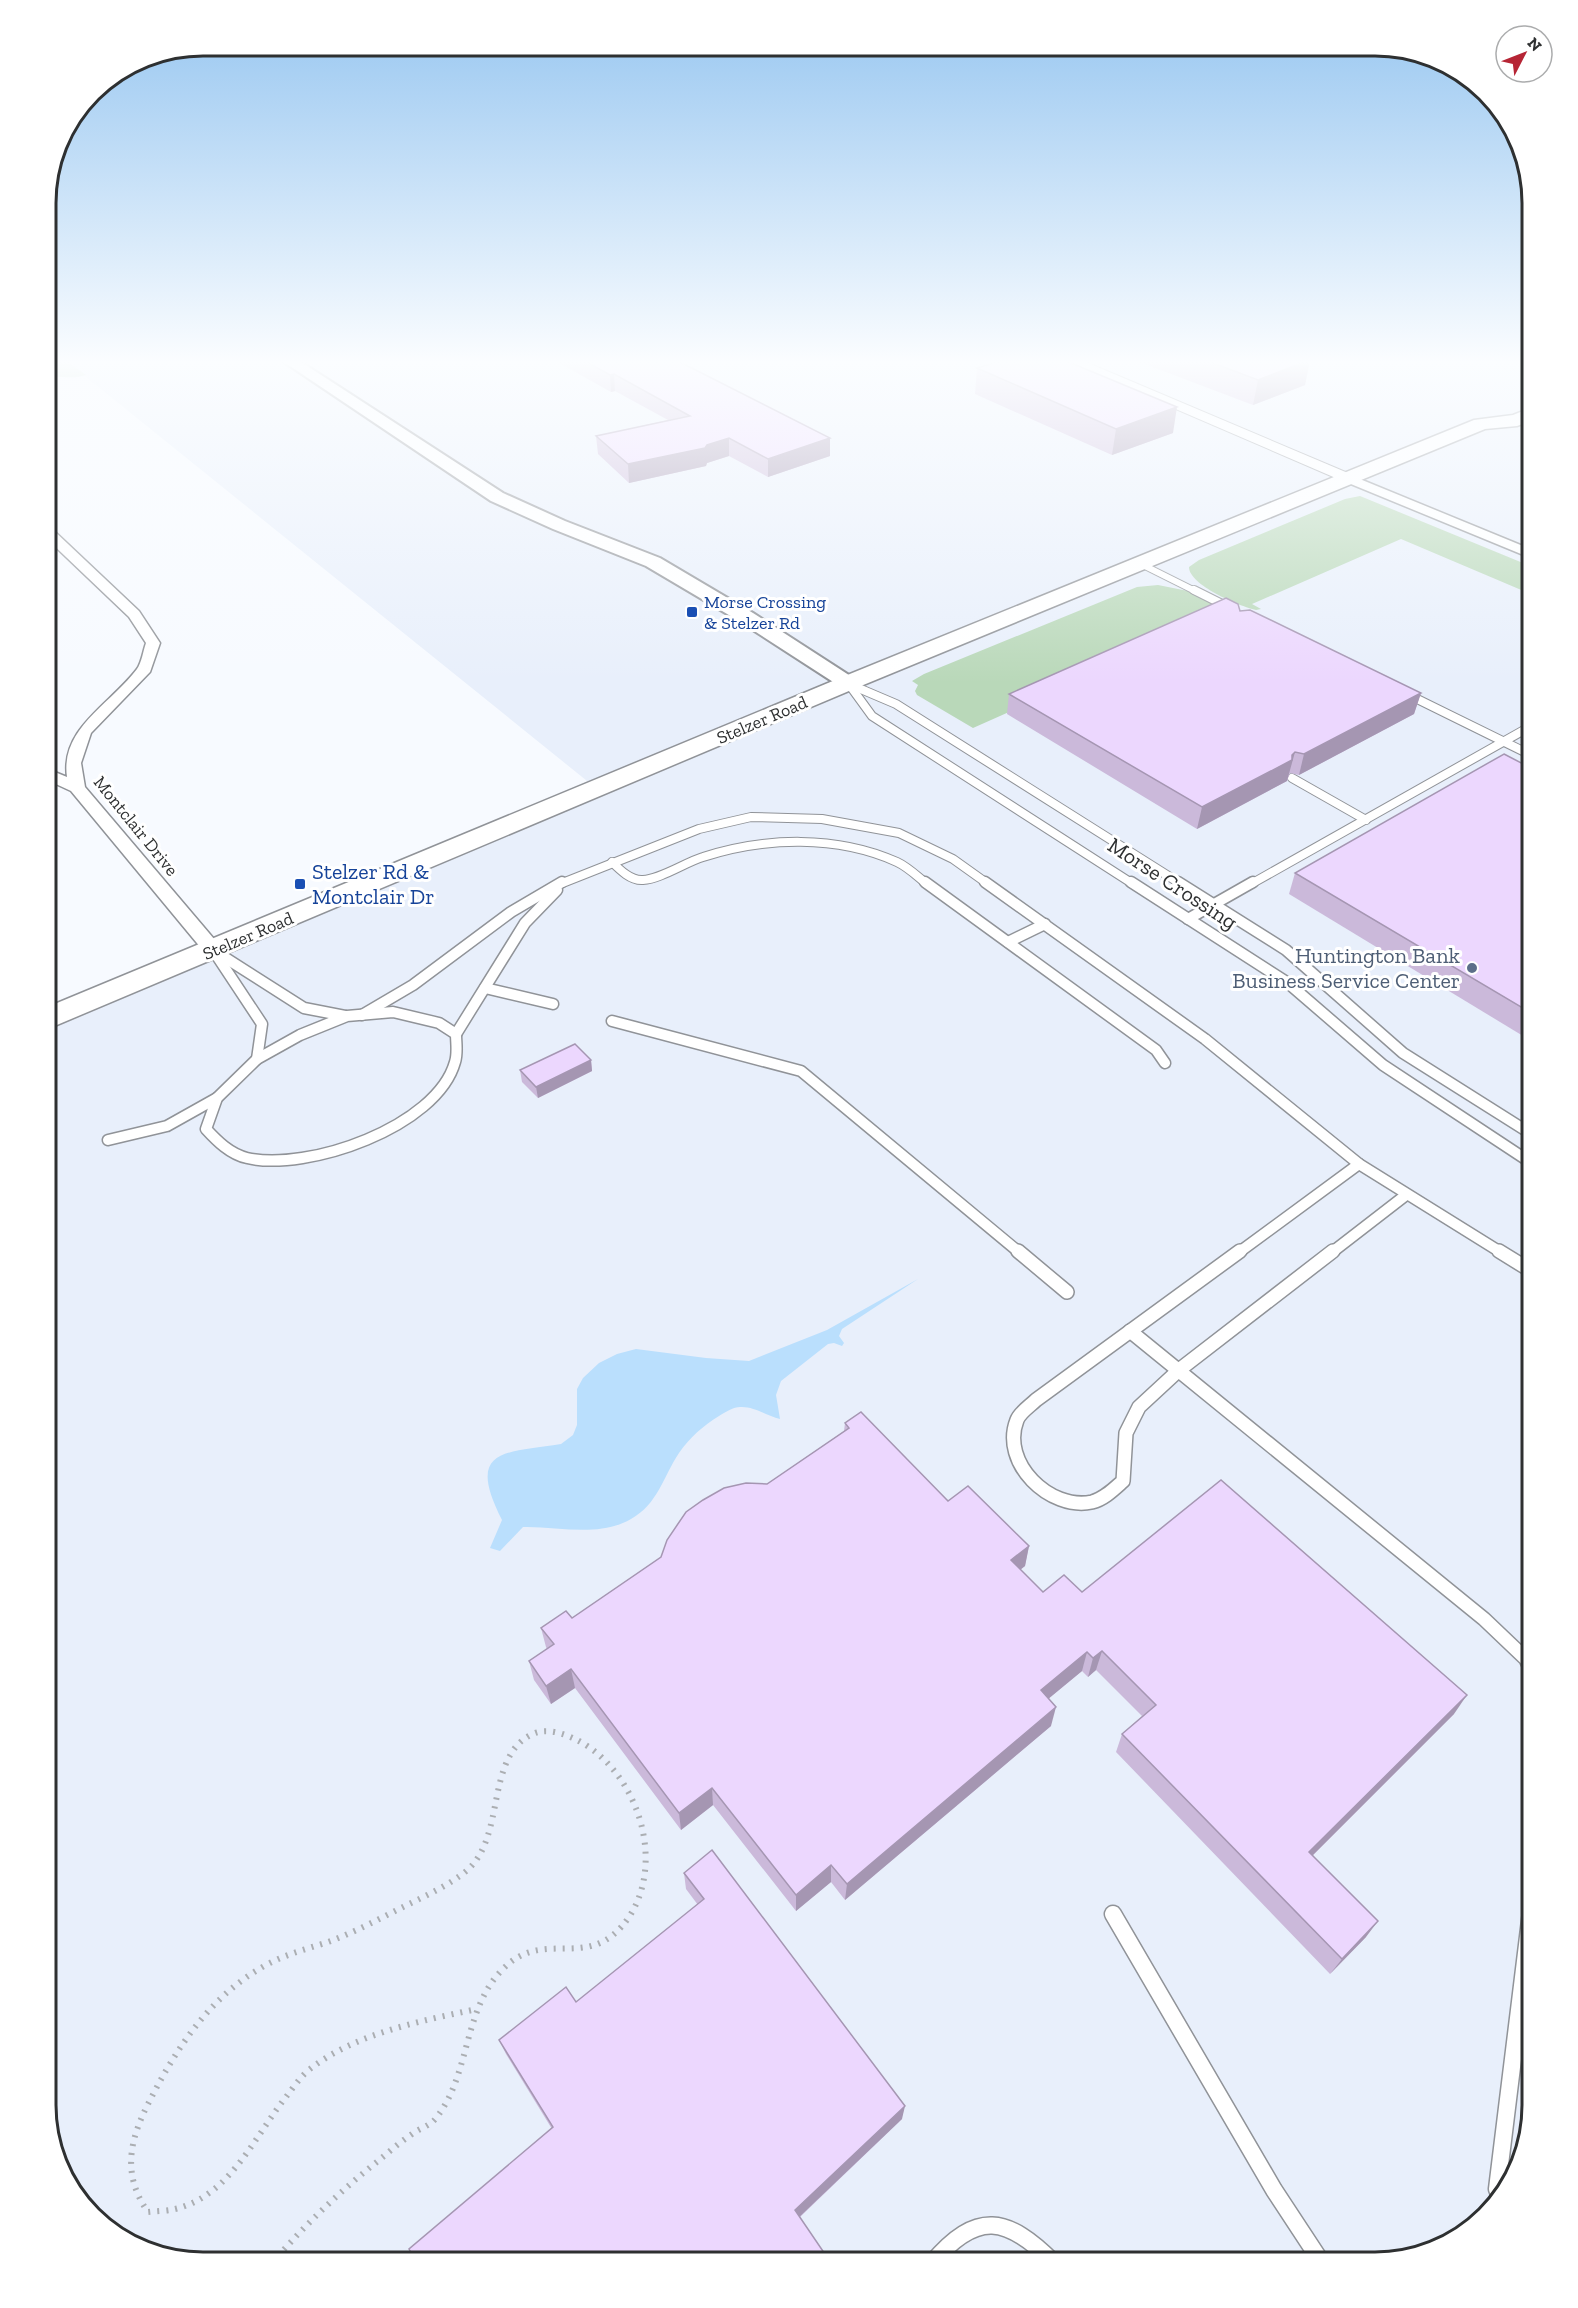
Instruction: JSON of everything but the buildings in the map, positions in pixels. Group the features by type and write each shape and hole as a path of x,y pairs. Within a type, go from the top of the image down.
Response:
{"main road":[{"name":"Morse Crossing","path":"452,468 497,497 559,525 653,562 746,617 848,683"},
{"name":"Stelzer Road","path":"56,1015 848,683 1376,468"}],"street":[{"path":"1341,468 1480,518"},
{"path":"1342,468 1522,550"},
{"name":"Montclair Drive","path":"56,540 134,614 153,643 145,669 84,732 73,763 77,788 213,950"},
{"path":"56,778 77,788"}],"lane":[{"path":"1141,564 1234,609"},
{"name":"Morse Crossing","path":"848,683 896,704 1286,950 1402,1053 1522,1128"},
{"name":"Morse Crossing","path":"848,683 872,716 1288,983 1383,1065 1522,1157"},
{"path":"1401,691 1522,750"},
{"path":"1188,919 1522,732"},
{"path":"1292,778 1366,820"},
{"path":"362,1015 413,985 511,912 566,880 699,829 752,818 822,819 899,833 953,859 1205,1039 1359,1164 1522,1265"},
{"path":"612,862 625,874 644,880 728,848 764,842 802,840 838,844 898,862 1156,1050 1165,1062"},
{"path":"217,1098 206,1129 227,1150 247,1158 278,1160 340,1149 373,1138 406,1119 445,1082 455,1062 456,1034 525,923 566,880"},
{"path":"1008,942 1045,924"},
{"path":"213,950 304,1008 347,1016 393,1012 422,1017 439,1023 456,1034"},
{"path":"213,950 262,1024 257,1059"},
{"path":"485,988 553,1004"},
{"path":"108,1140 167,1126 217,1098 257,1059 300,1035 347,1016"},
{"path":"612,1021 801,1071 1067,1292"},
{"path":"1359,1164 1036,1400 1018,1419 1012,1444 1019,1466 1037,1487 1061,1499 1091,1503 1116,1487 1123,1481 1126,1432 1139,1407 1179,1370 1406,1195"},
{"path":"1130,1331 1496,1629 1522,1655"},
{"path":"1113,1914 1274,2190 1315,2252"},
{"path":"1497,2187 1522,1986"},
{"path":"942,2252 957,2236 985,2223 1016,2230 1044,2252"}],"path":[{"path":"281,2252 296,2235 351,2183 412,2134 434,2121 453,2089 477,2009 507,1962 529,1950 549,1947 580,1950 603,1942 619,1931 638,1902 646,1873 645,1842 632,1798 602,1755 580,1740 556,1732 538,1731 521,1741 501,1778 480,1857 462,1875 374,1922 267,1965 221,1997 193,2028 142,2114 132,2141 129,2169 136,2198 148,2212 170,2212 194,2202 218,2188 258,2138 280,2102 309,2070 332,2054 434,2018 477,2009"}],"shaded area":[{"path":"199,468 1522,468 1522,2106 1518,2144 1503,2179 1480,2210 1449,2233 1414,2248 1376,2252 193,2252 164,2248 129,2233 98,2210 75,2179 60,2144 56,2106 56,1015 597,789"}],"green space":[{"path":"1360,496 1522,562 1522,590 1401,539 1252,604 1261,609 1256,610 1216,594 1191,574 1189,567 1199,560 1345,499"},
{"path":"1158,585 1188,591 1236,615 1222,618 973,728 917,695 915,691 918,685 912,681 924,674 1137,587"}],"water":[{"path":"918,1279 842,1329 839,1336 844,1343 842,1346 834,1343 828,1344 781,1381 776,1395 780,1419 750,1408 738,1407 724,1413 702,1428 679,1453 648,1506 631,1519 618,1525 592,1530 523,1527 500,1551 490,1548 502,1520 492,1497 488,1479 489,1467 496,1459 507,1453 561,1444 573,1435 577,1425 577,1389 583,1378 599,1363 617,1354 636,1349 749,1361 827,1330"}],"place":[{"name":"Morse Crossing & Stelzer Rd","path":"692,612"},
{"name":"Stelzer Rd & Montclair Dr","path":"300,884"},
{"name":"Huntington Bank Business Service Center","path":"1472,968"}]}
